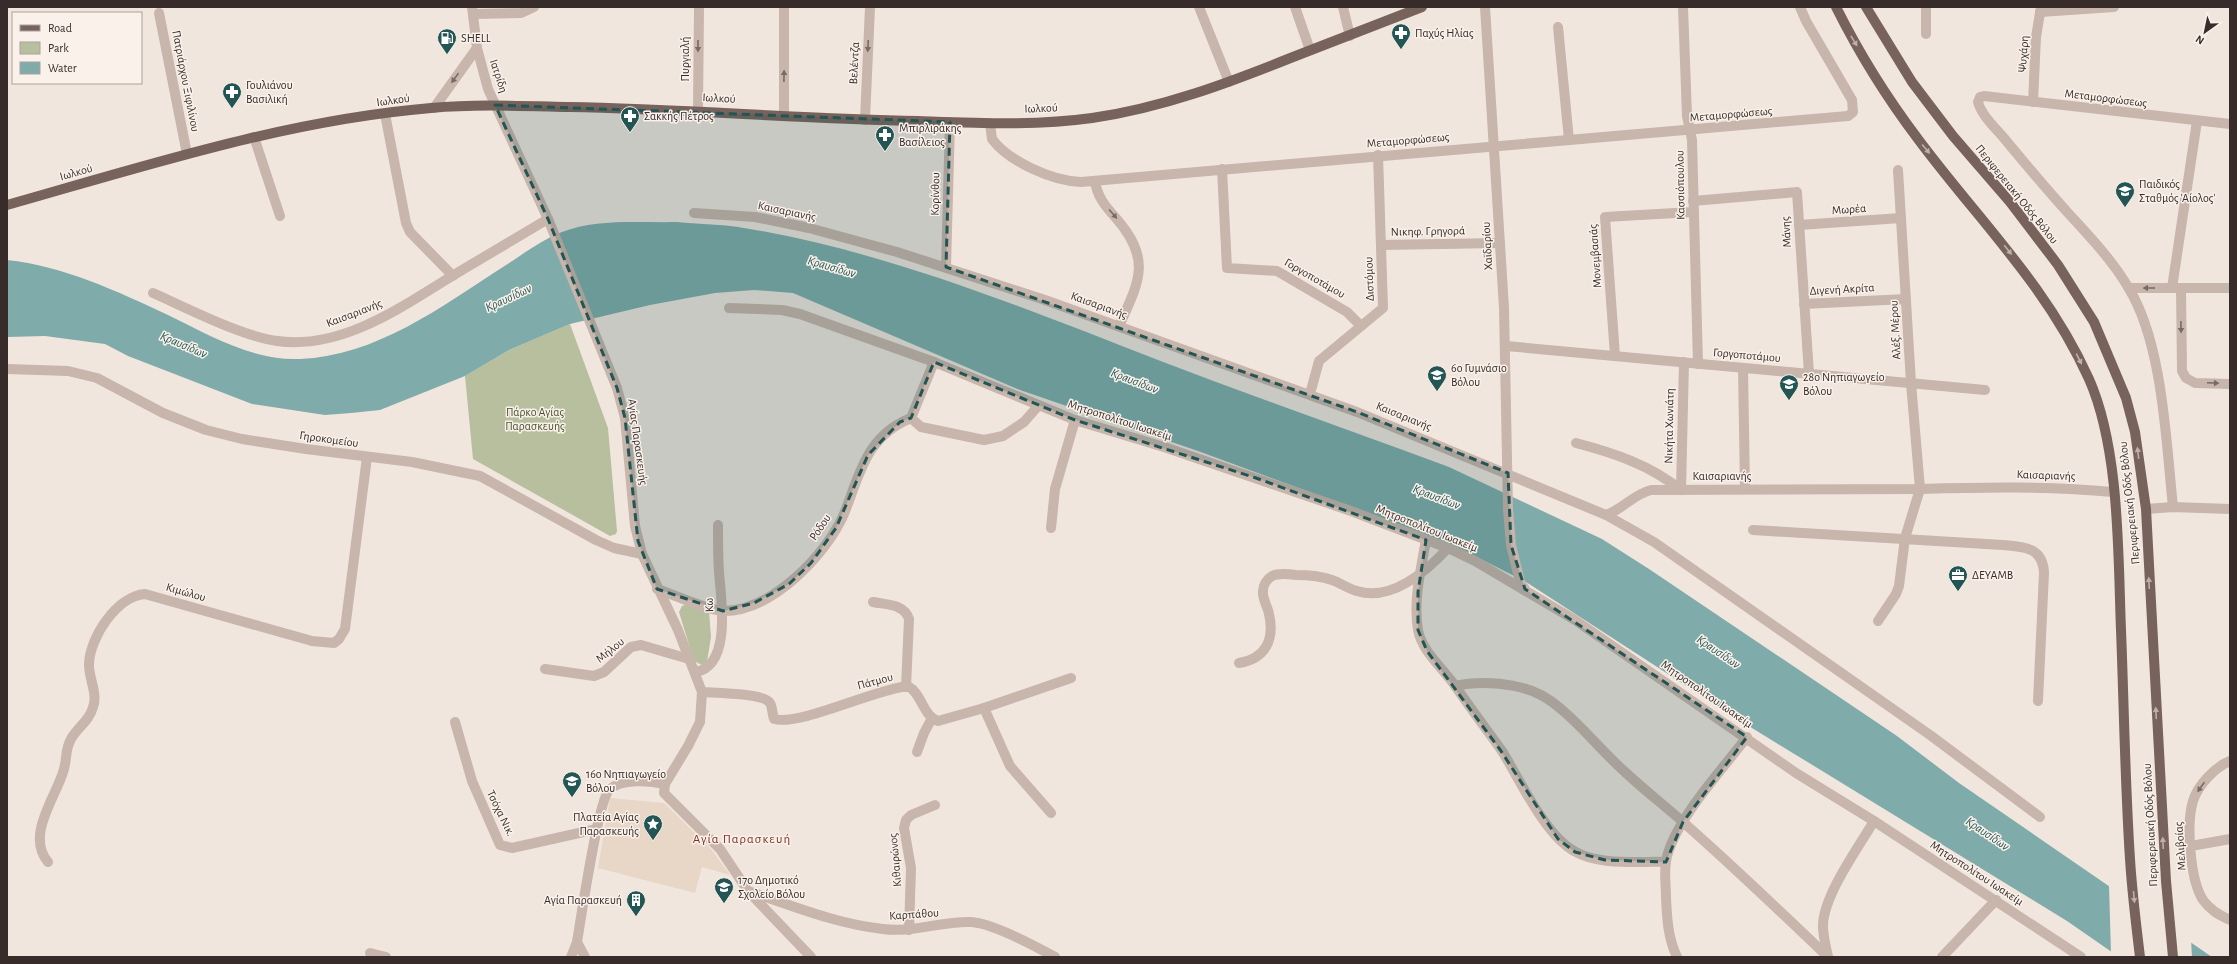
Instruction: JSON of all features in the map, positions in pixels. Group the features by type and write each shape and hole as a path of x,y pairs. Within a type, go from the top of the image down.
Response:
{"main road":[{"name":"Ιωλκού","path":"7,205 187,154 254,137 385,114 434,108 495,105 698,110 865,120 990,123 1072,120 1105,116 1163,102 1229,82 1422,7"},
{"name":"Περιφερειακή Οδός Βόλου","path":"1836,7 1876,78 1918,139 2022,267 2058,319 2090,381 2100,412 2108,446 2117,524 2130,858 2140,957"},
{"name":"Περιφερειακή Οδός Βόλου","path":"1866,7 1912,82 1953,136 2010,202 2058,265 2094,322 2126,398 2135,432 2146,510 2166,881 2173,957"}],"street":[{"path":"472,11 521,13 534,7"},
{"name":"Πυργιαλή","path":"698,110 699,7"},
{"path":"784,7 784,115"},
{"name":"Βελέντζα","path":"865,120 870,7"},
{"path":"1199,7 1229,82"},
{"path":"1295,7 1310,50"},
{"path":"1343,7 1350,36"},
{"name":"Χαϊδαρίου","path":"1486,7 1506,346 1508,484 1511,545 1522,585"},
{"name":"Κασσιόπουλου","path":"1683,7 1687,116 1692,140 1698,364"},
{"name":"Μεταμορφώσεως","path":"990,123 991,136 994,142 1020,162 1062,180 1095,181 1378,155 1845,117 1853,112 1852,100 1800,7"},
{"path":"1926,7 1926,34"},
{"path":"2040,10 2114,7"},
{"name":"Ψυχάρη","path":"2033,102 2036,37 2040,10"},
{"name":"Ιατρίδη","path":"472,11 477,48 482,70 495,105"},
{"name":"Πατριάρχου Ξιφιλίνου","path":"159,13 187,154"},
{"path":"1558,27 1568,140"},
{"path":"434,108 477,48"},
{"name":"Μεταμορφώσεως","path":"2129,288 2102,252 2030,170 1986,115 1979,104 1980,97 2230,124"},
{"name":"Αγίας Παρασκευής","path":"495,105 553,229 621,401 627,434 635,526 642,554 678,630 689,659 696,672 702,692 702,712 698,728 665,784"},
{"path":"385,114 406,223 410,232 453,276"},
{"path":"2197,121 2176,288 2182,371 2188,381 2195,383 2230,384"},
{"name":"Κορίνθου","path":"946,267 950,122"},
{"path":"254,137 280,216"},
{"name":"Διστόμου","path":"1310,394 1319,360 1383,308 1378,155"},
{"name":"Γοργοποτάμου","path":"1222,169 1227,268 1277,271 1347,312 1361,326"},
{"name":"Αλέξ. Μέρου","path":"1898,170 1911,383 1920,489"},
{"path":"1095,181 1100,198 1133,241 1139,261 1135,291 1119,326"},
{"name":"Μάνης","path":"1693,201 1797,192 1809,374"},
{"name":"Μονεμβασιάς","path":"1615,356 1605,217 1693,212"},
{"name":"Καισαριανής","path":"694,213 734,214 784,223 849,239 946,267 1119,326 1310,394 1508,473 1606,515 1615,512 1643,492 1651,490 2021,487 2075,488 2113,492"},
{"name":"Μωρέα","path":"1799,225 1901,218"},
{"name":"Καισαριανής","path":"153,293 251,334 270,340 294,342 321,339 356,329 401,308 548,219"},
{"name":"Νικηφ. Γρηγορά","path":"1381,245 1500,243"},
{"path":"2173,507 2163,420 2153,354 2145,322 2129,288 2230,288"},
{"name":"Διγενή Ακρίτα","path":"1804,304 1906,299"},
{"name":"Μητροπολίτου Ιωακείμ","path":"729,308 775,310 800,314 934,362 1075,420 1256,478 1448,548 1522,585 1747,738 1796,774 1874,821 2082,957"},
{"name":"Γοργοποτάμου","path":"1506,346 1985,390"},
{"path":"934,362 911,418 915,423 926,429 984,440 1003,436 1024,422 1038,406"},
{"name":"Νικήτα Χωνιάτη","path":"1680,490 1684,362"},
{"path":"1743,368 1745,489"},
{"name":"Γηροκομείου","path":"7,369 42,369 79,373 107,382 163,413 206,430 242,439 412,462 480,476 596,540 614,548 642,554"},
{"name":"Ρόδου","path":"723,611 737,609 779,592 811,563 836,528 843,515 861,465 877,442 900,422 911,418"},
{"path":"1051,528 1055,489 1075,420"},
{"path":"1576,444 1614,453 1666,478 1680,490"},
{"name":"Κιμώλου","path":"48,862 43,856 40,848 44,815 64,769 68,744 93,708 94,697 89,660 94,642 106,621 129,600 139,594 145,594 312,641 334,643 343,634 348,616 367,457"},
{"path":"1878,621 1896,594 1899,586 1905,538 1920,489"},
{"path":"2146,510 2173,507 2230,509"},
{"path":"1606,515 1654,542 1930,735 2040,817"},
{"name":"Κω","path":"696,672 703,671 713,662 721,635 723,611 718,525"},
{"path":"1752,530 1905,538 2016,546 2026,548 2038,554 2042,560 2044,573 2038,701"},
{"path":"1426,540 1418,592 1418,630 1427,651 1455,686 1502,751 1549,827 1566,846 1575,852 1605,860 1666,862"},
{"path":"1239,663 1251,661 1260,655 1270,636 1271,625 1262,591 1267,580 1272,575 1306,575 1326,578 1347,588 1367,594 1394,589 1420,572 1431,567 1448,548"},
{"path":"658,589 723,611"},
{"path":"874,602 900,607 906,611 909,619 906,686"},
{"name":"Μήλου","path":"545,669 594,676 604,672 631,647 641,645 689,659"},
{"path":"917,752 924,733 932,718 938,721 984,708 1071,678"},
{"path":"1455,686 1482,684 1509,686 1528,690 1544,696 1628,775 1683,822 1828,957"},
{"name":"Πάτμου","path":"702,692 740,694 767,700 771,704 774,719 780,720 811,715 906,686 914,690 932,718"},
{"path":"984,708 1010,766 1051,813"},
{"name":"Τσόχα Νικ.","path":"455,722 472,781 500,845 512,848 597,830"},
{"path":"1677,957 1669,935 1666,862 1670,849 1683,822 1747,738"},
{"name":"Μελιβοίας","path":"2230,761 2214,771 2193,799 2190,818 2191,846 2197,886 2202,898 2216,913 2230,920"},
{"path":"571,957 577,942 597,830 605,798 612,788 641,781 665,784 665,795 720,849 748,891 807,956"},
{"name":"Κιθαιρώνος","path":"909,930 911,868 904,828 906,820 911,815 935,805"},
{"path":"1828,957 1823,927 1826,911 1838,883 1874,821"},
{"path":"2191,846 2230,839"},
{"name":"Καρπάθου","path":"748,891 817,914 855,924 883,929 909,930 972,922 1013,935 1055,957"},
{"path":"1942,957 1996,900"},
{"path":"577,942 585,957"},
{"path":"370,953 386,957"}],"highlighted area":[{"path":"495,105 950,122 946,267 1357,412 1508,473 1511,545 1525,589 1747,737 1683,822 1666,862 1605,860 1575,852 1558,839 1549,827 1501,751 1427,651 1418,630 1418,592 1426,540 1256,478 1075,420 934,362 911,418 900,422 868,455 836,528 811,563 789,584 754,603 723,611 657,589 638,541 625,418 617,388 548,219"}],"green space":[{"name":"Πάρκο Αγίας Παρασκευής","path":"570,324 608,428 617,531 616,534 610,536 473,459 465,376 509,350"},
{"path":"687,604 709,611 711,637 707,662 702,665 694,661 679,612 682,606"}],"shaded area":[{"name":"Πλατεία Αγίας Παρασκευής","path":"610,798 664,803 711,849 730,875 702,867 695,893 598,868"}],"water":[{"name":"Κραυσίδων","path":"677,222 738,227 792,237 899,265 951,282 1230,387 1449,467 1602,539 1897,736 1959,783 2212,957 2119,957 2067,921 1739,720 1526,582 1463,550 1405,527 1198,451 1020,390 793,293 754,290 715,293 650,305 570,324 509,350 465,376 380,410 325,415 252,404 128,356 105,344 45,336 7,337 7,260 49,268 89,281 149,306 215,338 248,351 283,359 300,359 328,356 355,349 407,327 456,298 539,243 562,232 604,223"}],"pier":[{"path":"2109,884 2191,940 2192,957 2115,957 2111,954"}],"place":[{"name":"Παχύς Ηλίας","path":"1401,50"},
{"name":"SHELL","path":"447,55"},
{"name":"Γουλιάνου Βασιλική","path":"232,109"},
{"name":"Σακκής Πέτρος","path":"630,133"},
{"name":"Μπιρλιράκης Βασίλειος","path":"885,152"},
{"name":"Παιδικός Σταθμός 'Αίολος'","path":"2125,208"},
{"name":"6ο Γυμνάσιο Βόλου","path":"1437,392"},
{"name":"28ο Νηπιαγωγείο Βόλου","path":"1789,401"},
{"name":"ΔΕΥΑΜΒ","path":"1958,592"},
{"name":"16ο Νηπιαγωγείο Βόλου","path":"572,798"},
{"name":"Πλατεία Αγίας Παρασκευής","path":"653,841"},
{"name":"17ο Δημοτικό Σχολείο Βόλου","path":"724,904"},
{"name":"Αγία Παρασκευή","path":"636,917"}],"district":[{"name":"Αγία Παρασκευή","path":"742,838"}]}
